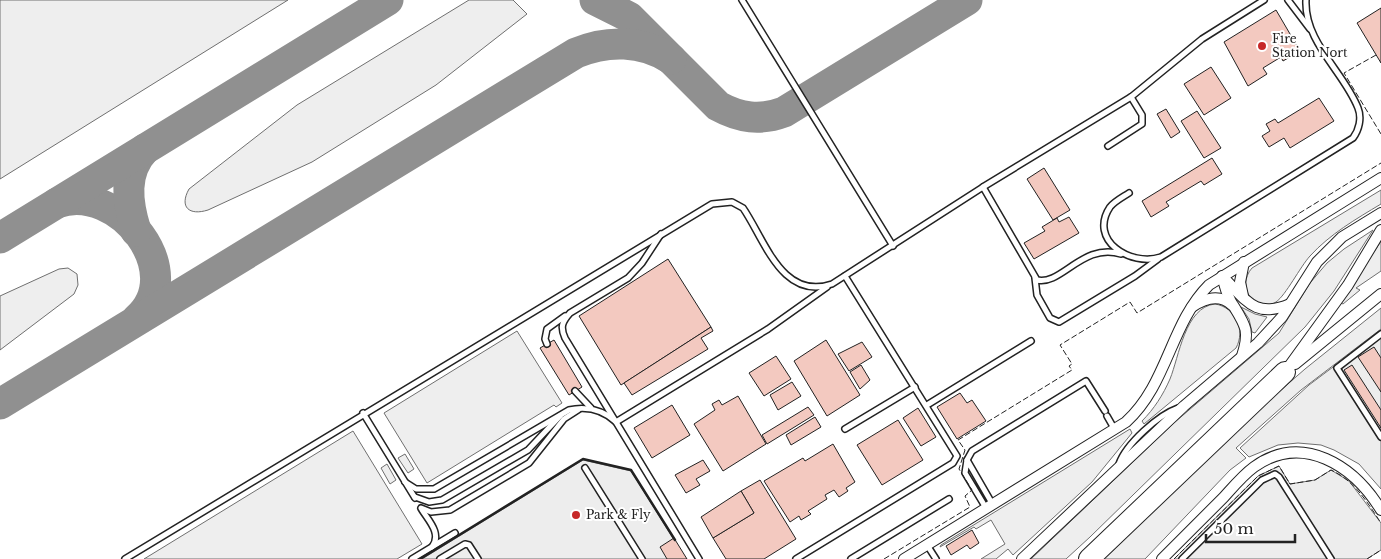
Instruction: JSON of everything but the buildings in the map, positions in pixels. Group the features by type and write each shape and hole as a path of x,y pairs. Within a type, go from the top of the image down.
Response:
{"highway":[{"path":"1089,559 1285,372"}],"street":[{"path":"904,559 1115,430 1135,414 1150,393 1187,311 1200,294 1222,276 1381,178"},
{"path":"1022,559 1184,406 1272,329 1308,275 1328,251 1354,227 1381,213"},
{"path":"1285,372 1348,285 1381,230"},
{"path":"1243,297 1240,282 1244,262"},
{"path":"1222,276 1254,307 1265,310 1291,303"},
{"path":"1222,276 1232,305 1246,328 1247,341 1242,357"},
{"path":"1285,372 1381,294"},
{"path":"1187,311 1208,299 1223,299 1232,305"},
{"path":"1162,559 1253,468 1283,455 1306,454 1324,458 1339,465 1366,488 1381,510"}],"lane":[{"path":"742,0 893,246"},
{"path":"616,422 768,329 832,284 983,187 1131,98 1202,39 1264,0"},
{"path":"983,187 1034,277 1037,295 1050,318 1056,321 1063,321 1161,257 1341,147 1356,134 1360,121 1358,108 1312,32 1288,0"},
{"path":"1306,0 1312,32"},
{"path":"1108,146 1142,124 1142,115 1131,98"},
{"path":"1125,256 1108,238 1106,223 1111,206 1129,193"},
{"path":"125,559 664,231 712,204 732,202 744,210 781,270 788,277 807,287 832,284"},
{"path":"547,344 545,339 548,329 570,313 628,278 642,263 664,231"},
{"path":"1034,277 1041,281 1047,280 1097,252 1112,252 1143,260 1161,257"},
{"path":"796,559 953,463 957,456 956,451 845,276"},
{"path":"570,313 562,322 562,332 699,559"},
{"path":"1381,334 1337,368 1381,437"},
{"path":"926,405 1031,341"},
{"path":"990,506 967,460 972,451 1086,381 1115,430"},
{"path":"845,429 915,387"},
{"path":"575,391 585,406"},
{"path":"405,482 416,489 434,489 569,410 585,406 607,414 616,422"},
{"path":"421,508 431,512 450,510 529,463 564,419 585,406"},
{"path":"414,497 429,502 442,500 528,450 551,424 569,410"},
{"path":"364,413 436,534 432,547"},
{"path":"585,468 642,559"},
{"path":"1182,559 1262,480 1275,474 1279,476 1331,559"},
{"path":"851,559 949,499"},
{"path":"412,559 455,532"},
{"path":"440,559 465,544 468,545 478,559"},
{"path":"927,545 936,559"}],"shaded area":[{"path":"0,0 288,0 0,179"},
{"path":"469,0 513,0 527,14 436,85 312,162 208,210 196,212 188,208 185,201 189,189 297,105"},
{"path":"1381,190 1381,204 1344,227 1318,248 1276,302 1269,305 1261,305 1250,297 1246,283 1247,275 1252,268"},
{"path":"1373,230 1334,291 1305,327 1090,537 1066,559 1031,559 1175,422 1279,333 1310,283 1327,263"},
{"path":"1381,241 1381,271 1356,288 1360,290 1343,304 1341,303"},
{"path":"68,268 77,274 78,285 74,294 0,350 0,296 59,269"},
{"path":"1215,304 1228,310 1237,320 1240,334 1236,348 1144,424 1142,421 1158,401 1170,379 1180,346 1190,323 1205,307"},
{"path":"1241,307 1255,314 1267,317 1255,333 1252,332 1249,319"},
{"path":"1381,308 1381,329 1301,390 1236,448 1246,458 1230,470 1145,559 1104,559 1250,417 1305,369"},
{"path":"517,331 562,403 556,407 554,405 427,483 384,413"},
{"path":"1381,331 1381,489 1359,464 1321,445 1298,443 1278,445 1249,457 1240,448 1309,385"},
{"path":"1130,429 1132,433 1092,482 1013,555 1008,549 996,559 981,559 1005,544 991,520 976,529 974,527 940,547 941,545"},
{"path":"353,431 422,544 397,559 144,559"},
{"path":"405,454 414,469 408,473 398,458"},
{"name":"Park & Fly","path":"583,460 631,471 686,559 422,559"},
{"path":"387,464 396,480 390,484 381,468"},
{"path":"1279,466 1290,484 1315,480 1331,470 1349,481 1381,523 1381,550 1367,559 1174,559 1258,476"}],"taxiway":[{"path":"0,238 388,0"},
{"path":"595,0 629,17 718,106 742,116 750,117 767,117 784,112 967,0"},
{"path":"0,404 576,53 600,46 624,44 648,48 671,59"},
{"path":"136,231 129,198 130,177 133,167 145,149"},
{"path":"57,203 80,200 103,205 124,218 140,236 151,256 156,278 151,300 137,319"}],"fence":[{"path":"1376,55 1344,73 1381,134"},
{"path":"884,559 970,507 965,496 972,490 959,469 965,450 958,440 1072,370 1069,366 1072,364 1060,345 1130,302 1137,313 1381,163"},
{"path":"1174,559 1258,476 1279,466 1290,484 1315,480 1331,470 1354,486 1381,523"},
{"path":"1367,559 1381,550"}],"wall":[{"path":"420,559 583,459 631,470 675,540"}],"place":[{"name":"Fire Station Nort","path":"1262,46"},
{"name":"Park & Fly","path":"576,515"}]}
